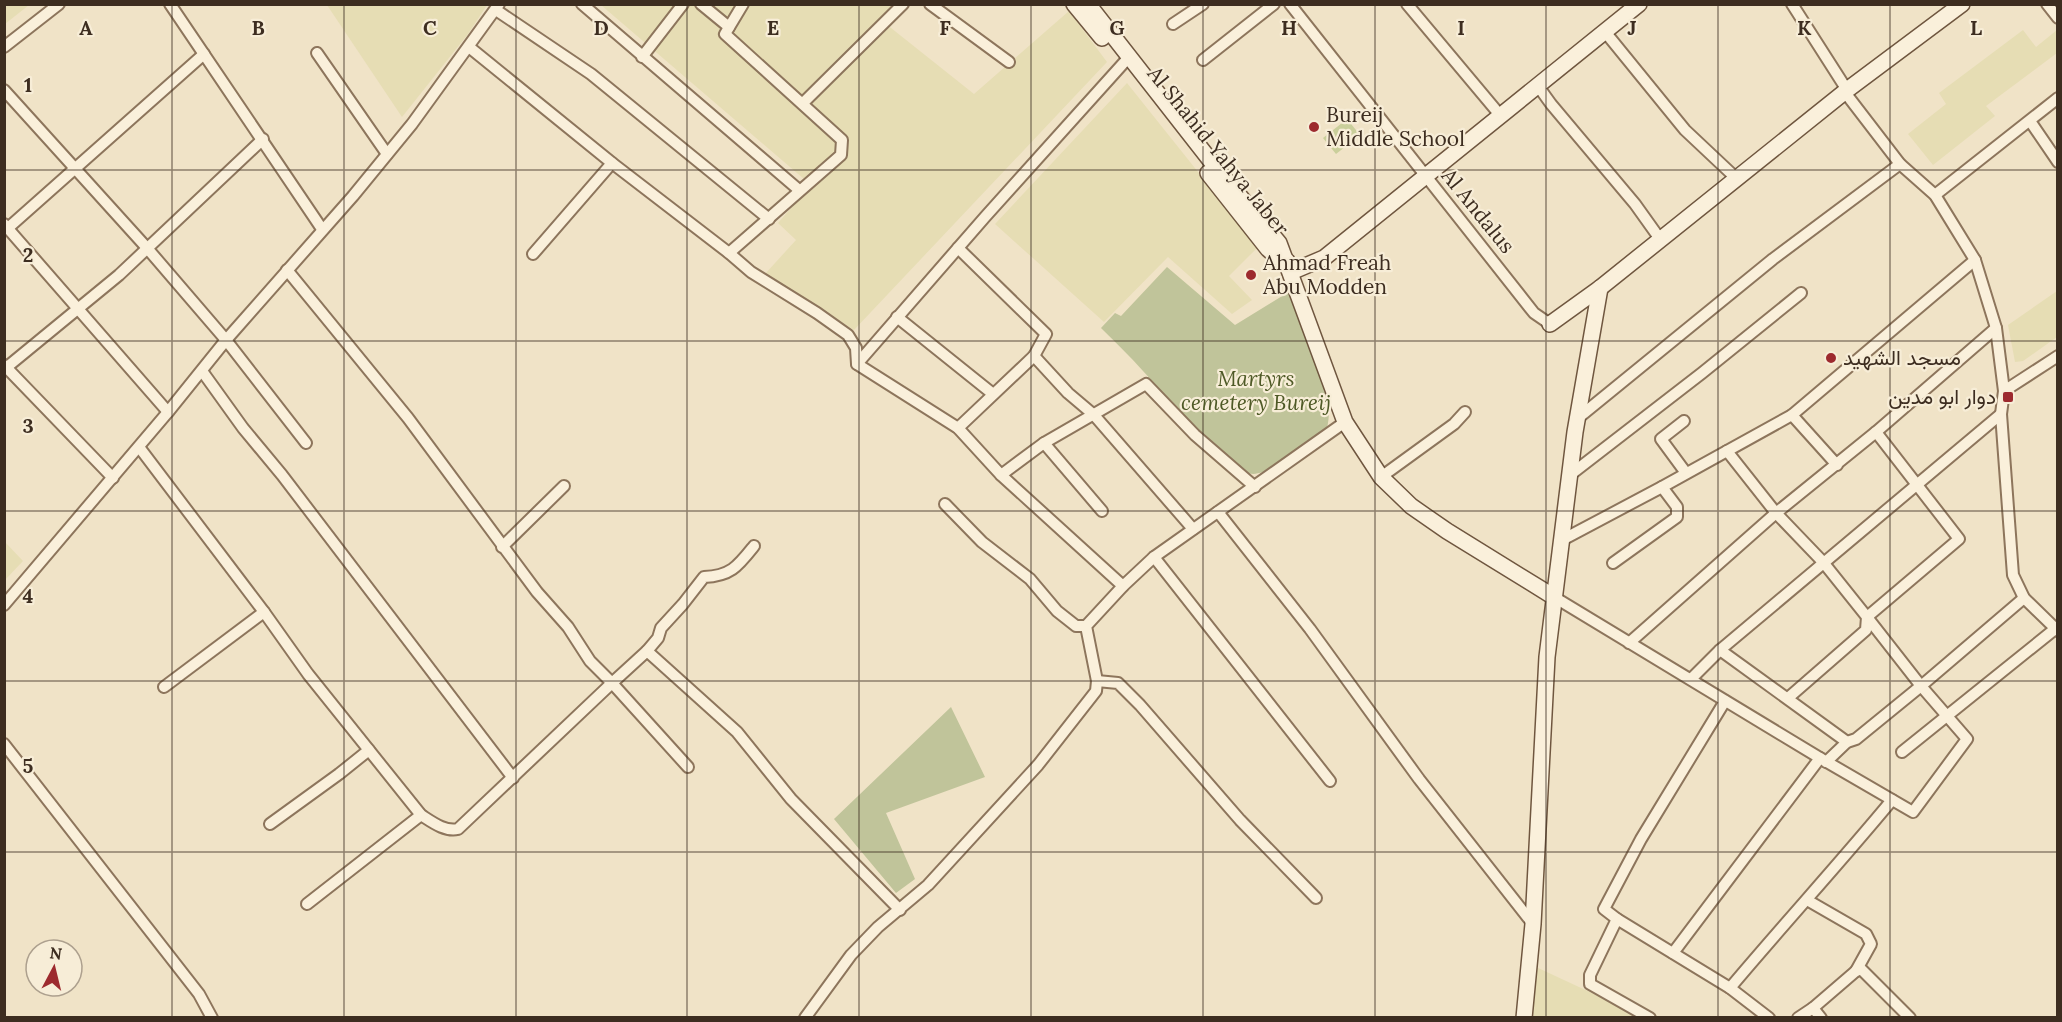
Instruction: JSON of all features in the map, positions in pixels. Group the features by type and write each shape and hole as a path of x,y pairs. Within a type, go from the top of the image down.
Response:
{"street":[{"path":"4,47 59,4"},
{"path":"170,4 322,229"},
{"path":"582,4 799,190"},
{"path":"642,57 683,4"},
{"path":"701,4 729,27"},
{"path":"729,253 841,154 842,140 725,34 743,4"},
{"path":"803,103 903,4"},
{"path":"930,4 1009,62"},
{"name":"Al Shahid Yahya Jaber","path":"1074,4 1126,61 1279,243 1345,422 1381,477 1411,506 1429,519 1554,597"},
{"name":"Al Shahid Yahya Jaber","path":"1088,4 1126,61"},
{"path":"1173,24 1203,4"},
{"path":"1203,60 1274,4"},
{"name":"Al Andalus","path":"1290,4 1534,313 1550,324"},
{"path":"1407,4 1500,115"},
{"path":"1289,267 1324,258 1500,115 1606,33 1639,4"},
{"path":"1792,4 1847,90 1847,95 1900,164 1935,195 1974,260 1996,328 2004,391 2001,414 2013,575 2024,598 2056,630 1902,752"},
{"path":"1550,324 1600,288 1847,90 1962,4"},
{"path":"2046,4 2058,18"},
{"path":"4,605 139,447 226,340 353,196 470,47 498,7 591,74 769,219"},
{"path":"1606,33 1685,130 1736,178"},
{"path":"470,47 751,272 818,313 848,335 856,348 856,364"},
{"path":"317,53 387,154"},
{"path":"168,412 6,226 76,169 204,54"},
{"path":"856,364 1126,61"},
{"path":"1538,86 1635,204 1660,239"},
{"path":"4,90 147,248 226,340 306,442"},
{"path":"1935,195 2058,98"},
{"path":"2030,121 2058,162"},
{"path":"113,478 5,366 119,275 263,139"},
{"path":"533,254 612,163"},
{"path":"1578,418 1773,259 1900,164"},
{"path":"958,248 1046,334 1034,356 958,428"},
{"path":"1562,540 1792,415 1974,260"},
{"path":"287,270 408,418 502,547 568,627 590,661 688,767"},
{"path":"1524,1017 1533,924 1547,657 1578,418 1600,288"},
{"path":"1570,475 1801,293"},
{"path":"897,317 993,394"},
{"path":"1629,643 1776,513 1837,465 1996,328"},
{"path":"1034,356 1068,393 1095,415 1193,529"},
{"path":"2004,391 2058,356"},
{"path":"856,364 958,428 1001,475 1123,586"},
{"path":"202,371 243,428 282,475 513,778"},
{"path":"1001,475 1044,443 1146,384 1195,435 1255,487"},
{"path":"1381,477 1454,424 1465,412"},
{"path":"1690,679 1720,650 1823,562 1919,485 2001,414"},
{"path":"1792,415 1837,465"},
{"path":"1684,421 1660,439 1686,473"},
{"path":"945,504 982,542 1030,579 1058,611 1076,626 1086,626 1154,557 1345,422"},
{"path":"1788,699 1866,630 1867,617 1959,539 1876,432"},
{"path":"1044,443 1102,511"},
{"path":"139,447 308,674 421,815 451,831 458,829 647,651 658,638 661,628 704,577 720,576 731,570 740,564 754,546"},
{"path":"1554,597 1913,812 1967,739 1921,686 1823,562 1776,513 1727,451"},
{"path":"502,547 564,486"},
{"path":"1613,563 1677,517 1677,507 1662,487"},
{"path":"1218,512 1311,629 1419,779 1533,924"},
{"path":"1154,557 1330,781"},
{"path":"1673,952 1823,760 1847,742 1856,739 2024,598"},
{"path":"165,687 264,612"},
{"path":"805,1017 851,955 878,927 928,885 1038,765 1096,691 1097,681 1086,626"},
{"path":"1720,650 1847,742"},
{"path":"647,651 737,732 791,799 900,910"},
{"path":"1097,681 1118,683 1240,820 1316,898"},
{"path":"1725,701 1641,839 1604,909 1730,988 1769,1017"},
{"path":"4,744 199,994 212,1017"},
{"path":"270,824 369,750"},
{"path":"1730,988 1892,800"},
{"path":"307,904 421,815"},
{"path":"1798,1017 1813,1008 1856,971 1871,944 1866,934 1807,900"},
{"path":"1617,919 1590,975 1590,984 1650,1017"},
{"path":"1856,971 1861,969 1867,973 1910,1017"},
{"path":"1813,1008 1821,1017"}],"shaded area":[{"path":"5,4 29,4 29,5 5,24"},
{"path":"327,5 487,5 468,34 402,117"},
{"path":"601,5 895,5 881,20 974,94 1069,11 1107,62 854,330 765,274 796,240 778,223 811,185"},
{"path":"2023,30 2036,47 2057,30 2057,53 1986,106 1995,116 1933,165 1908,134 1946,104 1939,93"},
{"path":"1127,83 1258,247 1229,276 1252,300 1232,314 1168,257 1104,322 995,224"},
{"path":"2057,291 2057,337 2023,361 2015,362 2008,325"},
{"path":"5,542 23,561 5,580"},
{"path":"1536,967 1622,1007 1642,1018 1533,1018"}],"green space":[{"path":"1347,119 1360,135 1336,154 1323,138"},
{"name":"Martyrs cemetery Bureij","path":"1167,267 1235,325 1292,290 1319,358 1324,377 1329,412 1327,428 1263,472 1250,474 1231,463 1191,426 1138,365 1101,328 1115,313 1121,316"},
{"path":"951,707 985,777 886,813 915,879 896,893 834,819"}],"place":[{"name":"Bureij Middle School","path":"1314,127"},
{"name":"Ahmad Freah Abu Modden","path":"1251,275"},
{"name":"مسجد الشهيد","path":"1831,358"},
{"name":"دوار ابو مدين","path":"2008,397"}]}
